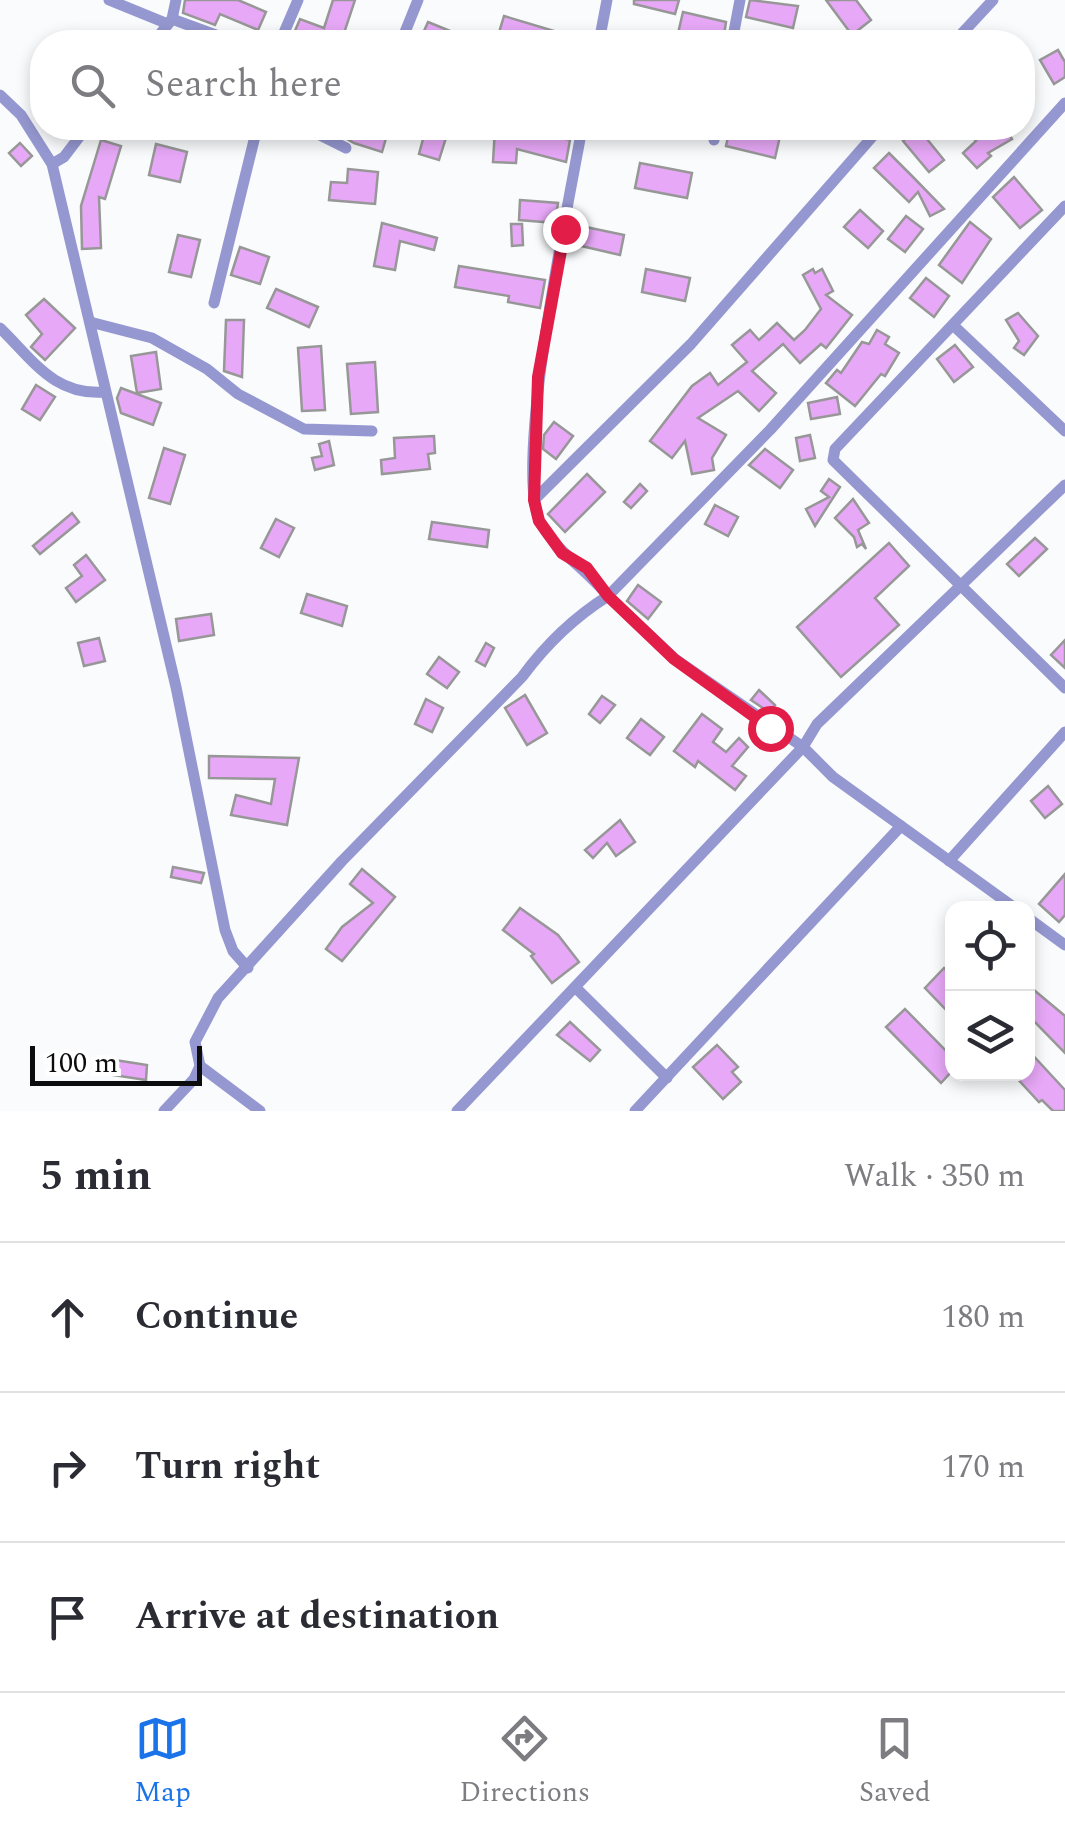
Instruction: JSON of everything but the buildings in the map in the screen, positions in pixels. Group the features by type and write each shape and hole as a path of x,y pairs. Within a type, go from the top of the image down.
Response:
{"street":[{"path":"109,0 196,30"},
{"path":"164,30 176,0"},
{"path":"285,30 298,0"},
{"path":"406,30 418,0"},
{"path":"601,30 607,0"},
{"path":"734,30 740,0"},
{"path":"965,30 994,0"},
{"path":"0,96 21,115 30,131"},
{"path":"1035,136 1065,103"},
{"path":"35,140 52,164 176,688 225,930 233,951 248,968"},
{"path":"52,164 64,157 77,140"},
{"path":"214,302 254,140"},
{"path":"330,140 346,148"},
{"path":"580,140 538,377 534,500 539,521 562,553 587,568 608,596 674,659 731,702 803,746 833,778 1005,901"},
{"path":"534,500 690,344 869,140"},
{"path":"164,1111 194,1079 200,1066 195,1042 203,1022 342,861 522,676 545,646 577,616 608,596 770,430 1032,140"},
{"path":"1065,206 835,449 833,460 1065,688"},
{"path":"90,322 152,338 182,353 238,394 304,429 372,431"},
{"path":"954,326 1065,430"},
{"path":"0,328 37,369 62,386 82,394 105,392"},
{"path":"458,1111 803,746 817,724 1065,486"},
{"path":"949,861 1065,732"},
{"path":"636,1111 900,826"},
{"path":"1035,923 1065,945"},
{"path":"576,987 666,1078"},
{"path":"200,1066 260,1111"}],"route":[{"path":"565,229 538,377 534,500 539,521 562,553 587,568 608,596 674,659 770,728"}]}
